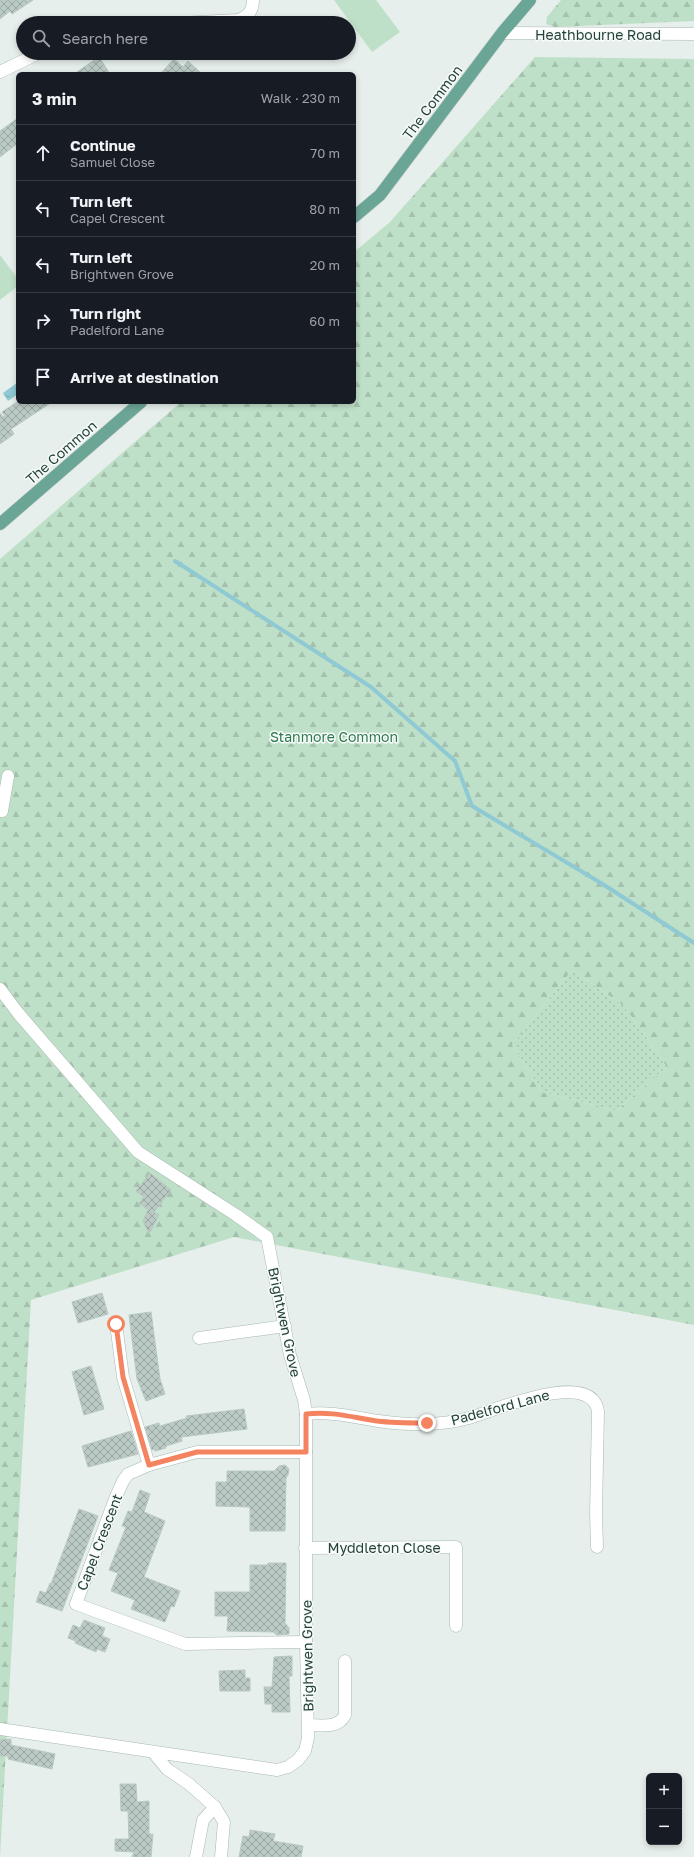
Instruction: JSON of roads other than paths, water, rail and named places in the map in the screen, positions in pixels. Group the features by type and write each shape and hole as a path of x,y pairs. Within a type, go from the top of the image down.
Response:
{"main road":[{"name":"The Common","path":"356,215 380,195 502,33 530,0"},
{"name":"The Common","path":"0,524 139,404"}],"street":[{"path":"248,16 253,0"},
{"name":"Heathbourne Road","path":"502,33 694,34"},
{"path":"0,72 25,60"},
{"path":"0,811 2,811 8,776"},
{"name":"Brightwen Grove","path":"0,989 18,1013 138,1152 236,1215 266,1237 270,1249 290,1355 304,1400 306,1414 305,1548 308,1725 307,1746 302,1756 288,1767 282,1769 267,1769 0,1730"},
{"path":"116,1324 123,1377 149,1465"},
{"path":"199,1338 285,1326"},
{"name":"Padelford Lane","path":"306,1414 320,1412 401,1424 427,1423 467,1418 503,1405 537,1396 556,1393 586,1394 594,1400 598,1411 596,1513 598,1547"},
{"name":"Capel Crescent","path":"306,1452 197,1452 149,1465 128,1474 123,1481 76,1604 185,1644 306,1642"},
{"name":"Myddleton Close","path":"305,1548 456,1547 456,1626"},
{"path":"308,1725 334,1725 343,1719 345,1715 345,1661"},
{"path":"153,1752 167,1769 194,1787 215,1807 224,1822 221,1857"},
{"path":"196,1857 203,1820 215,1807"}],"water":[{"path":"16,383 16,395 8,401 3,393"}],"waterway":[{"path":"175,561 371,687 455,761 472,806 601,883 694,943"}],"park label":[{"name":"Stanmore Common","path":"334,736"}]}
